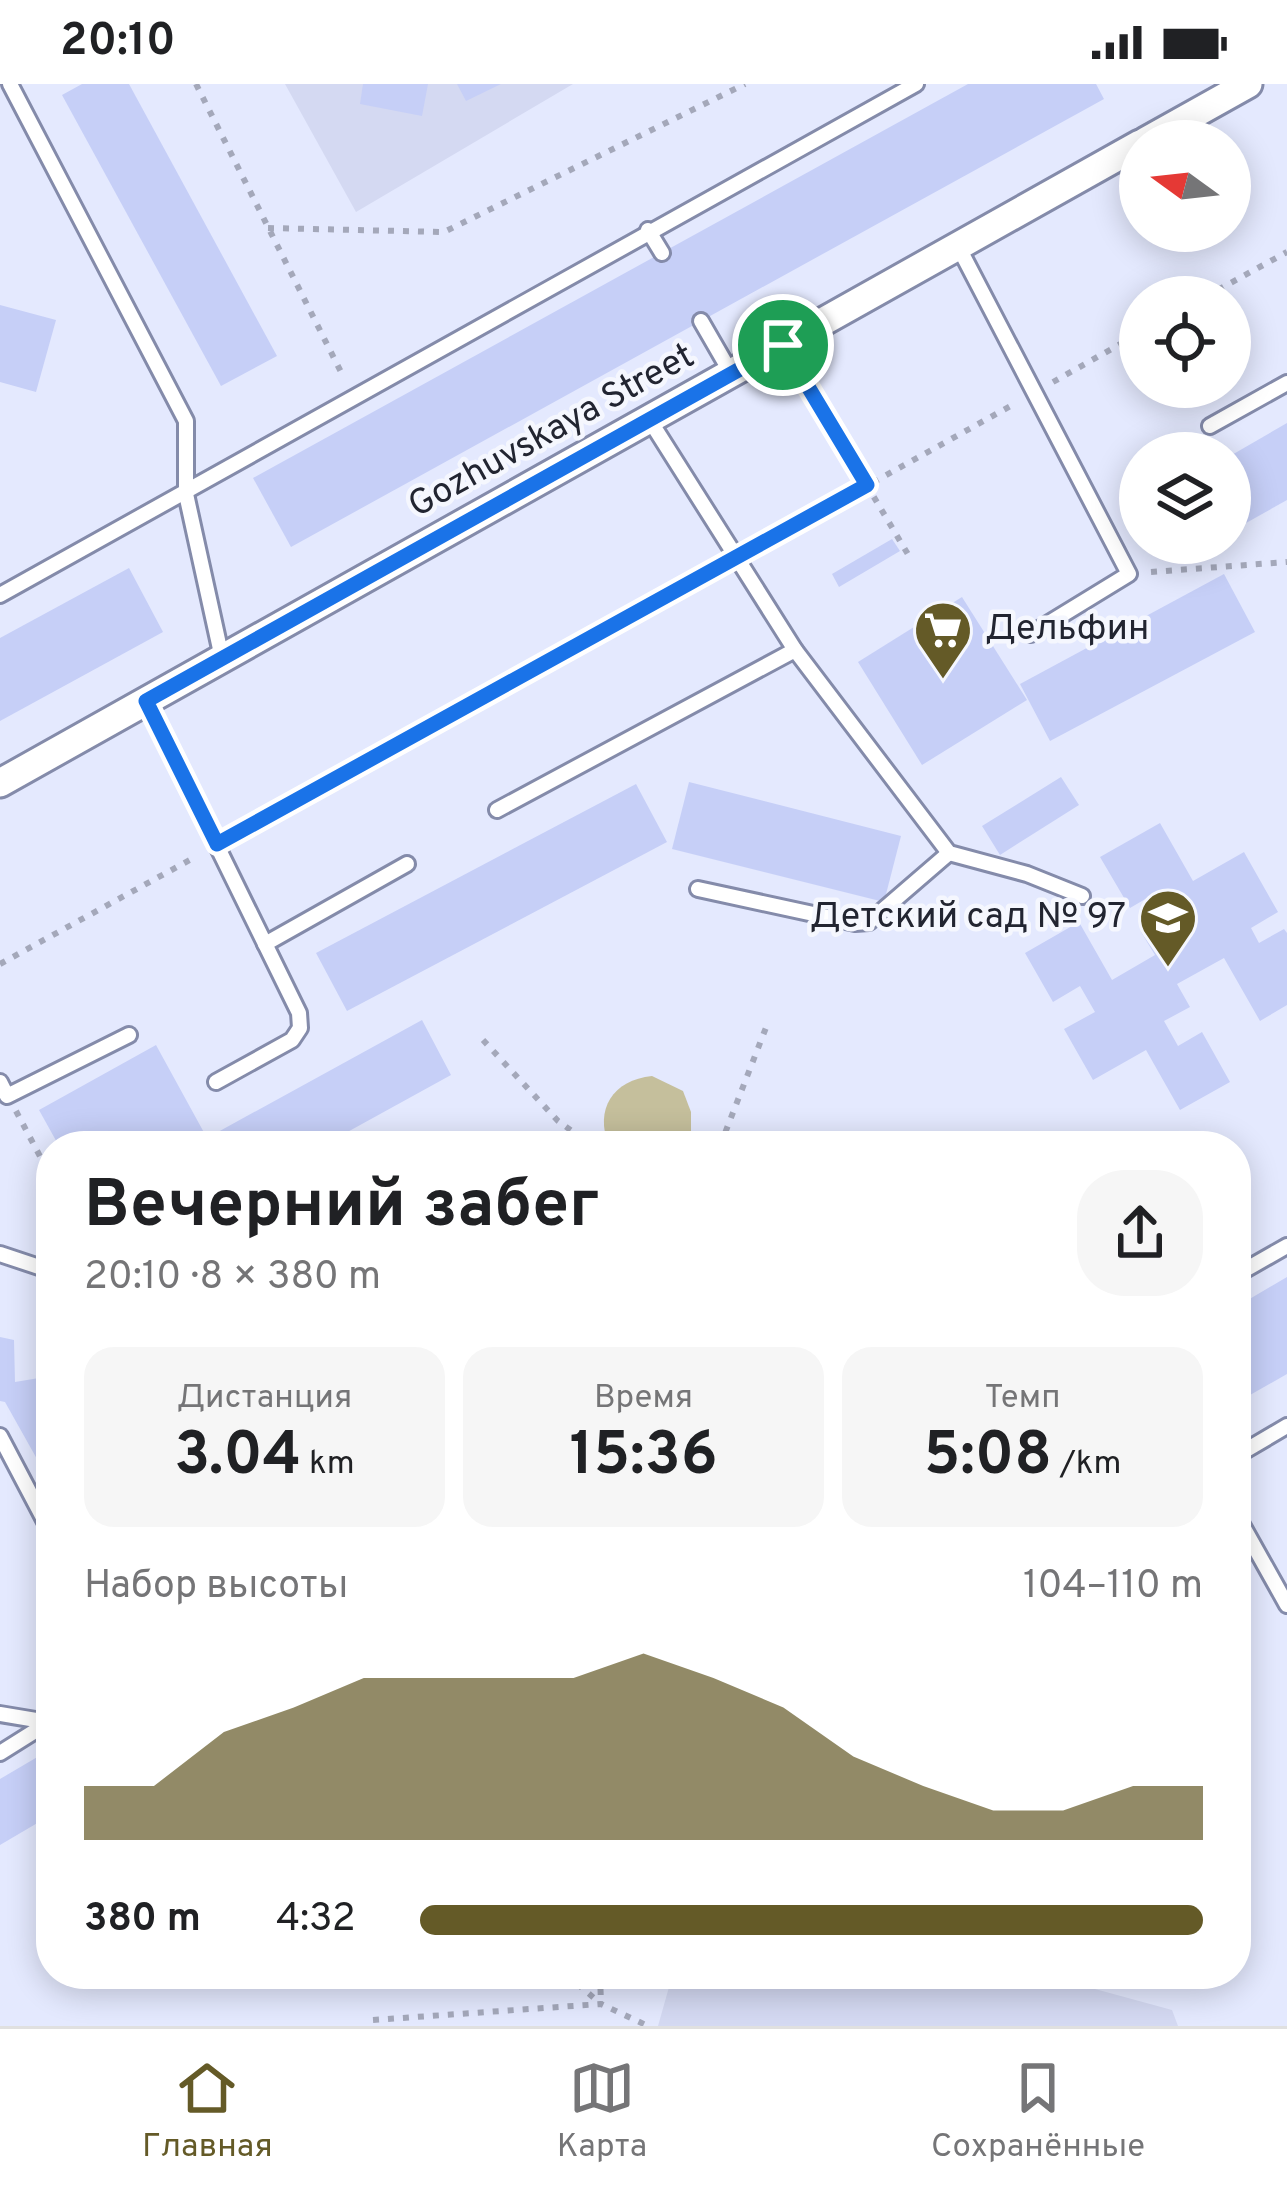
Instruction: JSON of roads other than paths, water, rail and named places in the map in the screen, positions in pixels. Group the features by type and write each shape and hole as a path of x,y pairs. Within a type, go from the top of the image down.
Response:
{"street":[{"name":"Gozhuvskaya Street","path":"1174,120 1211,93 1248,84"},
{"name":"Gozhuvskaya Street","path":"0,783 1119,156"}],"lane":[{"path":"10,84 187,422 186,494 222,658"},
{"path":"0,595 916,84"},
{"path":"647,230 662,253"},
{"path":"958,246 1129,574 1031,634"},
{"path":"701,321 731,373"},
{"path":"1210,426 1287,383"},
{"path":"649,419 795,650 949,853 1028,874 1082,896"},
{"path":"496,810 795,650"},
{"path":"146,701 299,1013 299,1028 292,1040 216,1082"},
{"path":"698,889 855,923 869,922 949,853"},
{"path":"266,944 407,864"},
{"path":"4,1089 129,1035"},
{"path":"1251,1266 1287,1246"},
{"path":"0,1254 36,1266"},
{"path":"1251,1447 1287,1426"},
{"path":"0,1436 36,1504"},
{"path":"1251,1541 1287,1605"},
{"path":"0,1714 36,1719"},
{"path":"0,1753 36,1730"}],"place":[{"name":"Дельфин","path":"943,681"},
{"name":"Детский сад № 97","path":"1168,969"}]}
